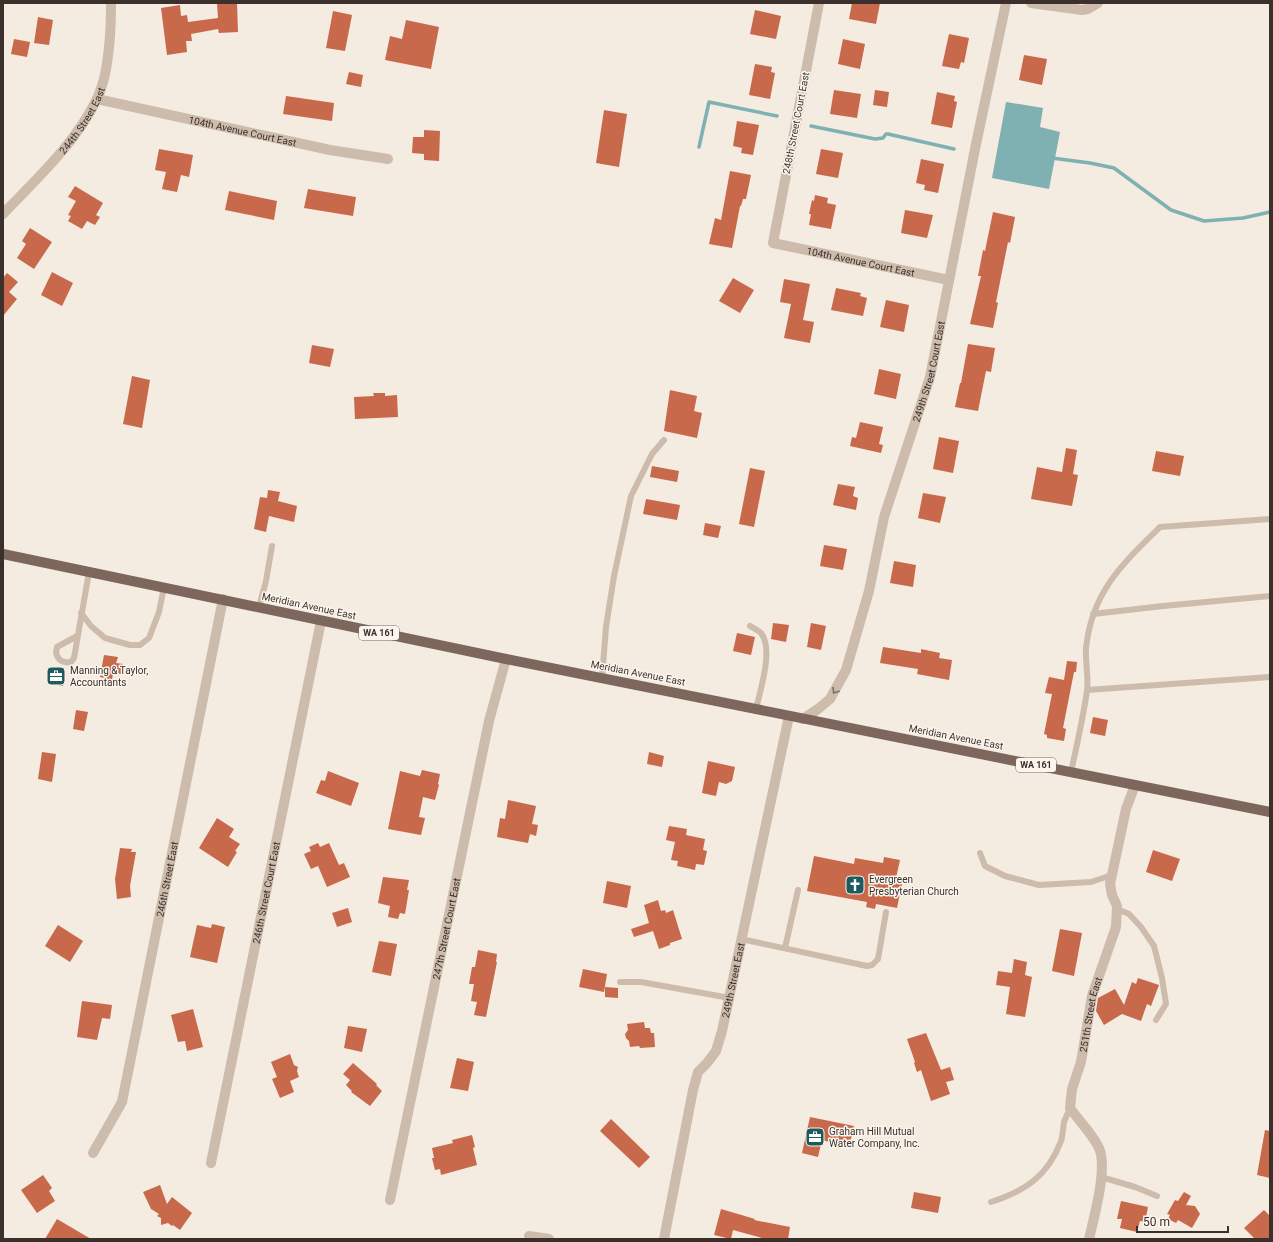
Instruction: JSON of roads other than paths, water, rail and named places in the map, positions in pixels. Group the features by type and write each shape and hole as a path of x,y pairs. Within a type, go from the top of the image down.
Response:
{"main road":[{"name":"Meridian Avenue East","path":"3,554 506,659 1270,812"}],"street":[{"name":"244th Street East","path":"3,214 68,146 86,120 97,99 110,49 111,3"},
{"name":"248th Street Court East","path":"773,244 819,3"},
{"name":"249th Street Court East","path":"803,719 830,699 843,678 869,591 884,517 930,377 1006,3"},
{"path":"1030,3 1082,10 1088,9 1098,3"},
{"name":"104th Avenue Court East","path":"97,99 330,150 388,159"},
{"name":"104th Avenue Court East","path":"773,244 949,280"},
{"name":"246th Street East","path":"93,1153 122,1102 223,599"},
{"name":"246th Street Court East","path":"211,1163 322,621"},
{"name":"247th Street Court East","path":"390,1200 489,720 506,659"},
{"name":"249th Street East","path":"664,1239 693,1090 698,1072 716,1051 730,998 741,939 789,716"},
{"name":"251th Street East","path":"1070,1108 1072,1089 1081,1062 1092,996 1116,927 1117,906 1112,895 1110,884 1126,809 1136,785"},
{"path":"1070,1108 1099,1148 1102,1159 1101,1177 1089,1239"},
{"path":"529,1236 549,1239"}],"lane":[{"path":"602,678 606,628 613,584 631,496 652,454 664,440"},
{"path":"1071,772 1087,690 1086,649 1093,614 1106,587 1130,557 1160,527 1270,519"},
{"path":"259,607 266,581 272,546"},
{"path":"77,636 57,647 57,658 61,662 71,662 74,658 89,572"},
{"path":"81,613 91,626 104,638 130,645 140,645 149,638 159,612 164,587"},
{"path":"1093,614 1270,596"},
{"path":"750,626 760,632 766,642 765,667 756,709"},
{"path":"1087,690 1270,677"},
{"path":"980,853 985,866 1005,876 1038,885 1091,882 1112,875"},
{"path":"785,948 798,890"},
{"path":"1117,909 1129,914 1141,927 1154,946 1162,978 1166,1004 1156,1020"},
{"path":"741,939 867,966 878,959 886,912"},
{"path":"620,982 641,982 730,998"},
{"path":"991,1202 1021,1190 1042,1174 1062,1139 1064,1123 1070,1108"},
{"path":"1101,1177 1157,1196"}],"water":[{"path":"1006,102 1043,108 1040,127 1060,132 1049,189 992,178"}],"waterway":[{"path":"699,147 709,102 777,116"},
{"path":"811,126 875,139 883,138 886,134 888,134 954,149"},
{"path":"1052,158 1114,168 1171,210 1204,221 1243,218 1270,212"}],"place":[{"name":"Manning & Taylor, Accountants","path":"56,676"},
{"name":"Evergreen Presbyterian Church","path":"855,885"},
{"name":"Graham Hill Mutual Water Company, Inc.","path":"815,1137"}]}
